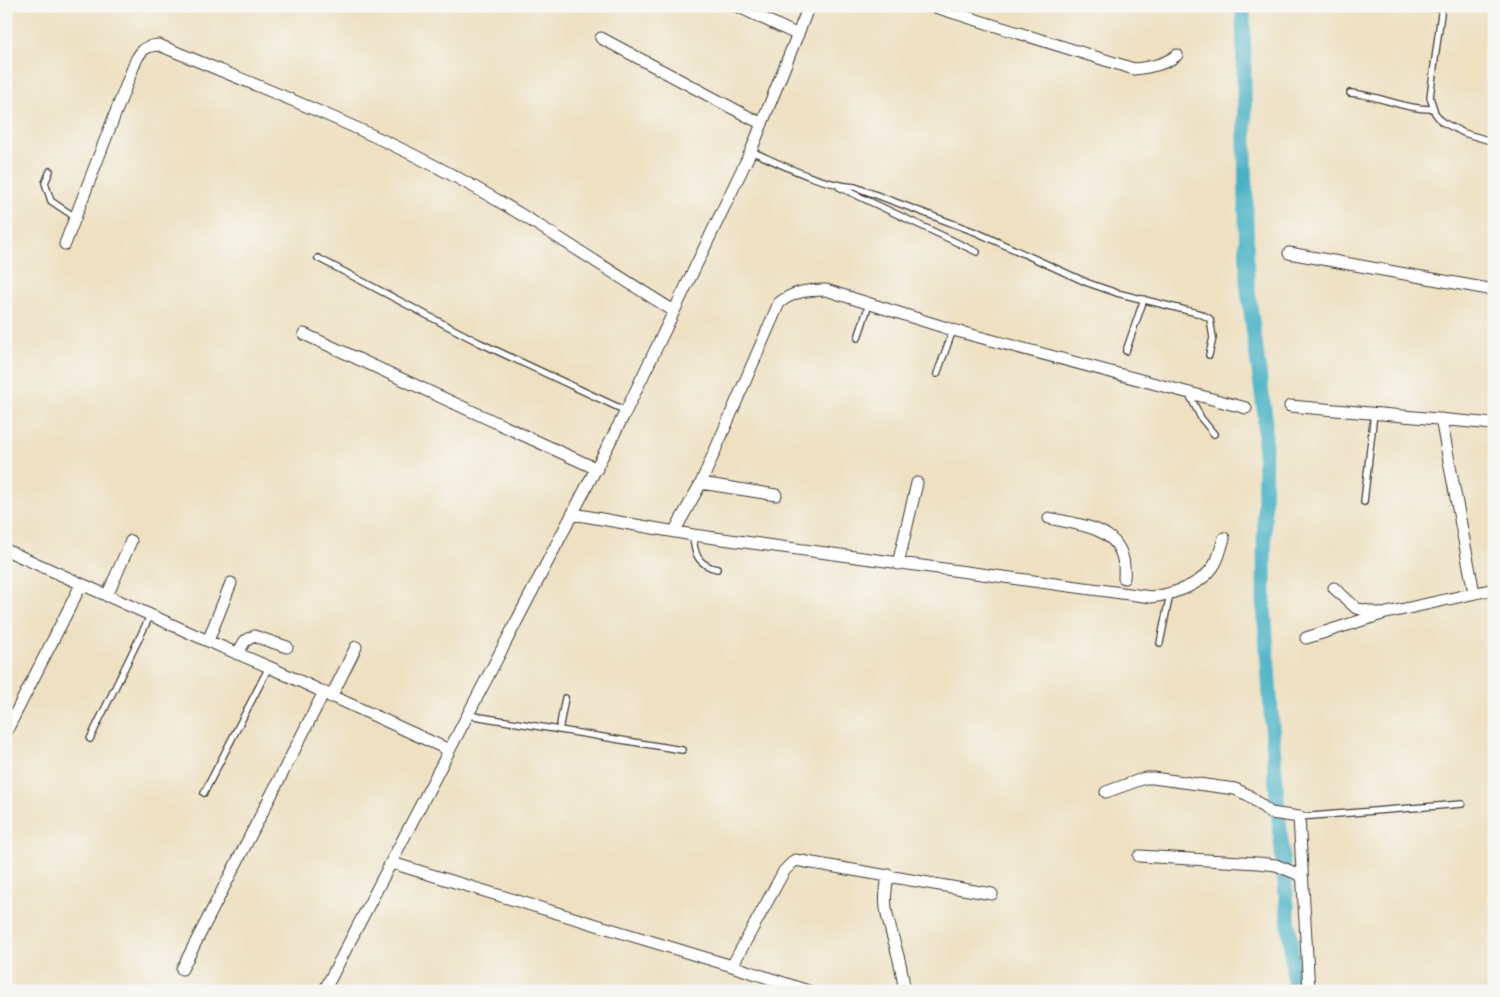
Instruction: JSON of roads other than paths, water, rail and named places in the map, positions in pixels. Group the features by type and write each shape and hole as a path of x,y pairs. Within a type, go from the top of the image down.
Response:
{"street":[{"path":"737,6 798,35"},
{"path":"324,991 626,411 751,151 810,6"},
{"path":"932,6 1134,69 1153,66 1168,61 1177,55"},
{"path":"601,38 762,124"},
{"path":"65,244 141,50 149,45 159,45 345,122 438,167 489,196 674,311"},
{"path":"1289,253 1494,290"},
{"path":"674,532 701,483 779,303 791,294 806,290 826,290 952,330 1246,408"},
{"path":"304,334 597,469"},
{"path":"1290,406 1494,424"},
{"path":"1441,419 1474,593"},
{"path":"701,483 776,496"},
{"path":"898,564 918,483"},
{"path":"573,514 693,535 898,564 1122,586 1151,597 1170,594 1202,578 1217,561 1224,538"},
{"path":"1049,518 1094,529 1113,538 1121,548 1125,567 1122,586"},
{"path":"107,596 131,541"},
{"path":"6,550 208,642 270,667 449,750"},
{"path":"208,642 231,583"},
{"path":"6,732 82,585"},
{"path":"1334,588 1356,608 1382,614"},
{"path":"1306,638 1382,614 1494,589"},
{"path":"237,654 245,641 254,636 287,647"},
{"path":"182,969 327,695 356,647"},
{"path":"1106,792 1145,778 1153,778 1235,789 1248,795 1271,813 1294,817 1309,991"},
{"path":"1139,856 1276,865 1299,874"},
{"path":"732,966 784,871 789,864 796,860 992,894"},
{"path":"392,863 732,966 808,991"},
{"path":"888,876 885,900 887,915 903,976 904,991"}],"lane":[{"path":"1442,6 1430,97 1434,108 1442,122 1464,133 1494,142"},
{"path":"1350,93 1366,94 1417,109 1434,108"},
{"path":"751,151 835,185 977,252"},
{"path":"50,171 45,183 51,201 75,218"},
{"path":"835,185 864,190 978,233 1088,283 1117,293 1201,314 1210,319 1213,338 1209,355"},
{"path":"318,258 478,342 626,411"},
{"path":"1126,351 1144,299"},
{"path":"858,338 869,304"},
{"path":"937,374 952,330"},
{"path":"1189,393 1201,418 1214,434"},
{"path":"1364,502 1374,413"},
{"path":"693,535 694,550 698,559 706,567 717,569"},
{"path":"1160,643 1170,594"},
{"path":"90,739 150,616"},
{"path":"204,793 270,667"},
{"path":"559,730 565,698"},
{"path":"468,715 682,750"},
{"path":"1294,817 1462,804"}],"waterway":[{"path":"1243,6 1247,283 1265,416 1264,606 1276,787 1295,991"}]}
